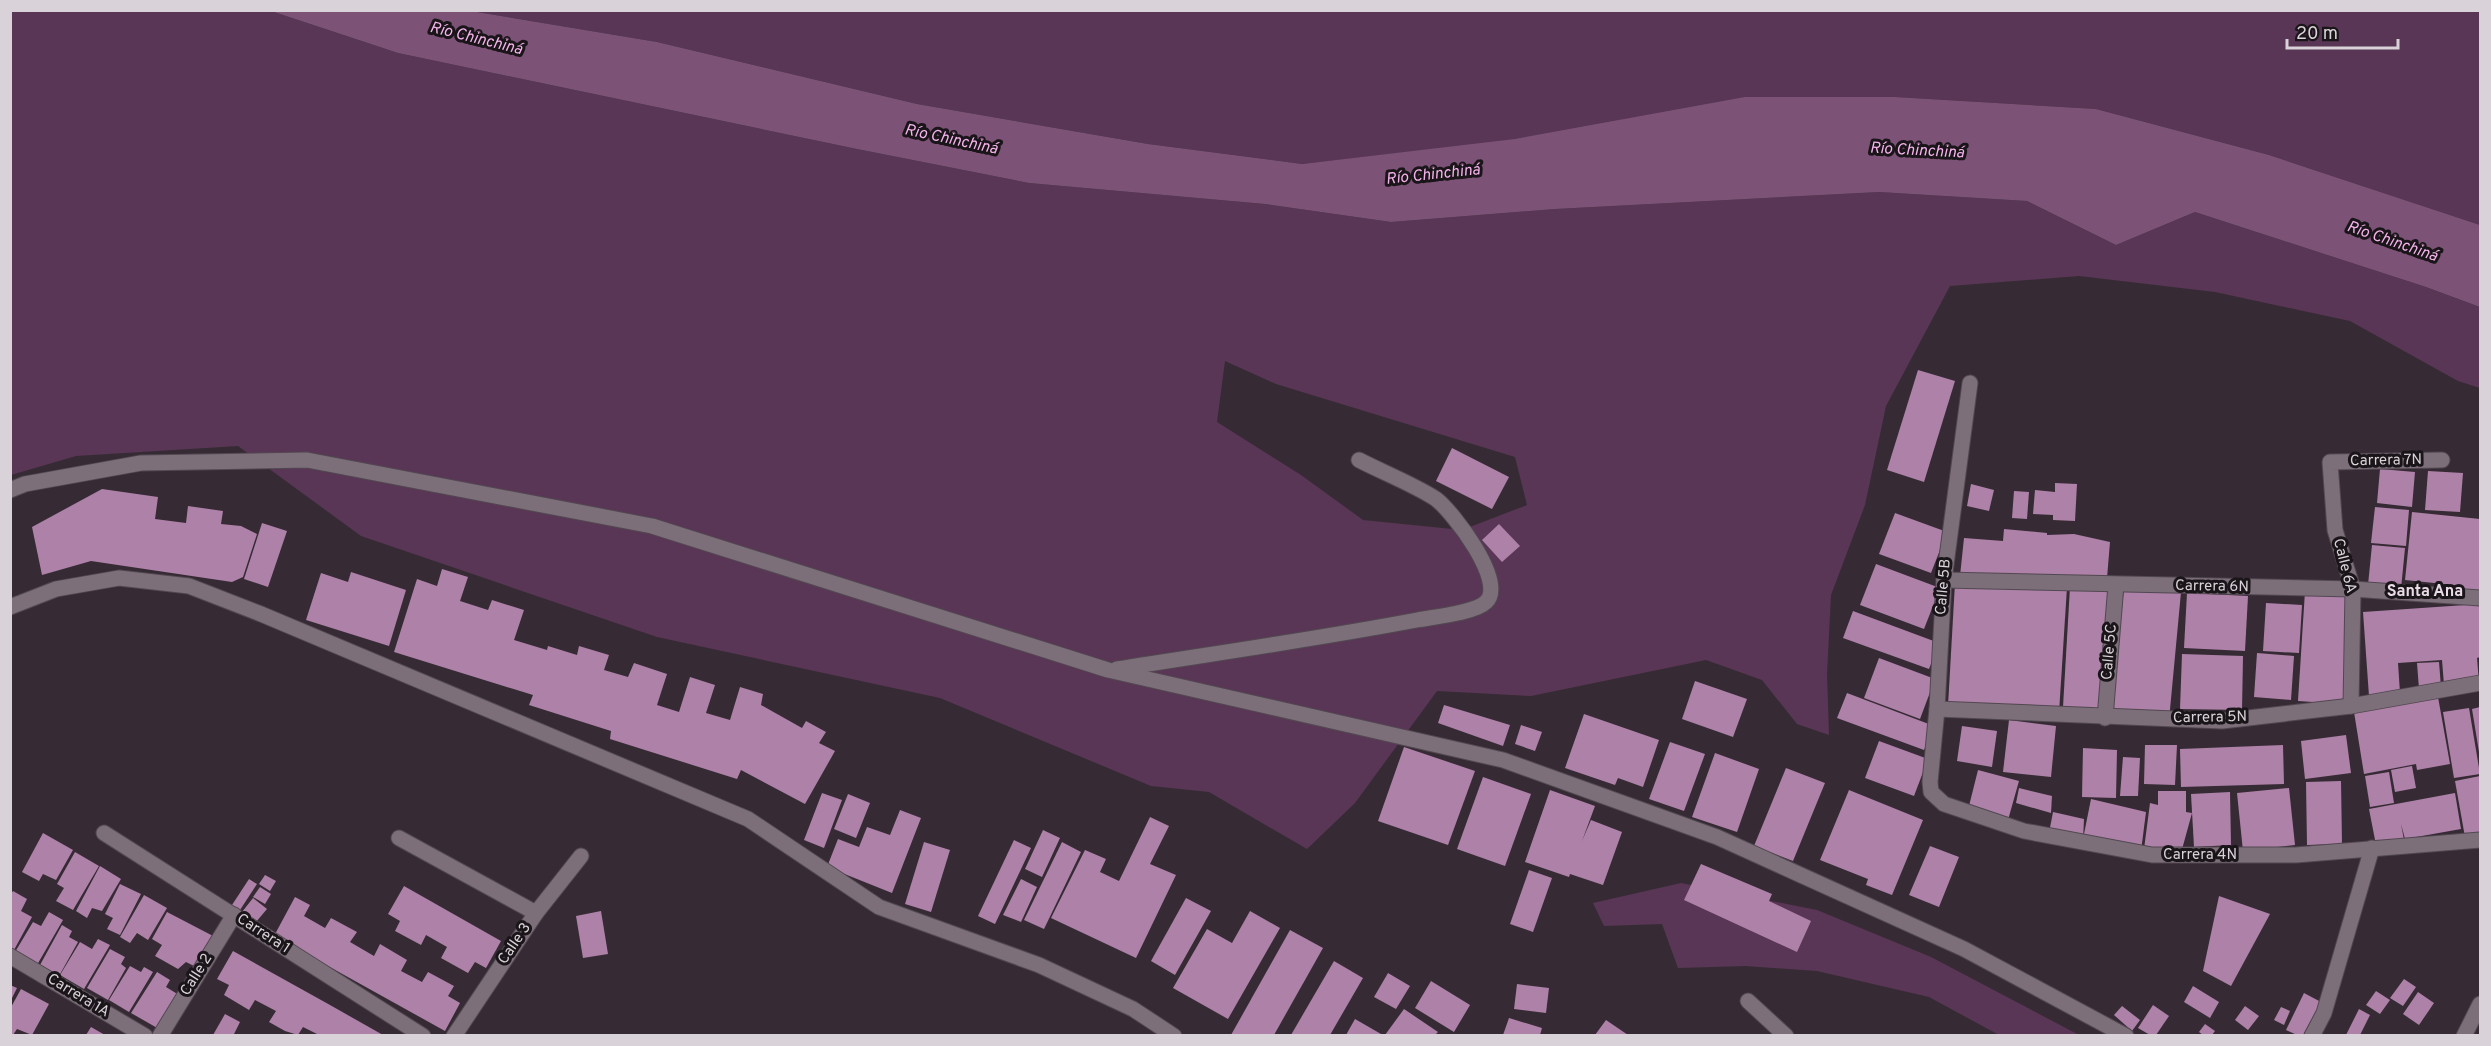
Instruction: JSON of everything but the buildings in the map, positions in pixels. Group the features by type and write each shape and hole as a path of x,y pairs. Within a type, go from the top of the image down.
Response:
{"street":[{"name":"Calle 5B","path":"1931,792 1944,580 1970,383"},
{"path":"10,490 25,484 141,463 307,460 652,526 1108,670 1503,760 1717,837 1964,949 2126,1035"},
{"path":"1108,670 1344,634 1452,613 1479,606 1488,601 1492,592 1492,583 1484,563 1472,542 1437,500 1359,460"},
{"name":"Carrera 7N","path":"2330,462 2442,460"},
{"name":"Calle 6A","path":"2330,462 2335,530 2353,589 2351,706"},
{"path":"10,607 56,589 119,578 189,586 261,614 748,819 879,907 1039,965 1133,1009 1174,1035"},
{"name":"Carrera 6N","path":"1944,580 2353,589 2481,598"},
{"name":"Calle 5C","path":"2105,718 2116,585"},
{"name":"Carrera 5N","path":"1937,709 2105,718 2222,721 2351,706 2481,683"},
{"name":"Carrera 4N","path":"1931,792 1944,804 2024,831 2152,855 2296,855 2481,840"},
{"name":"Carrera 1","path":"104,833 423,1035"},
{"path":"399,838 536,913"},
{"path":"2312,1035 2324,1013 2372,848"},
{"name":"Calle 3","path":"454,1035 536,913 581,856"},
{"name":"Calle 2","path":"160,1035 234,915"},
{"name":"Carrera 1A","path":"10,956 144,1035"},
{"path":"1748,1001 1786,1035"},
{"path":"2464,1035 2481,1004"}],"shaded area":[{"path":"11,11 271,11 398,53 1029,183 1265,204 1391,222 1555,209 1879,192 2027,201 2116,245 2195,212 2426,287 2480,307 2480,388 2458,381 2350,321 2215,292 2079,276 1950,286 1886,406 1865,505 1831,595 1827,674 1829,735 1797,724 1762,680 1706,660 1531,696 1437,691 1355,803 1307,849 1209,792 1151,786 940,698 657,637 361,536 238,446 76,456 11,475","holes":["1225,361 1276,384 1515,457 1527,505 1462,530 1363,520 1301,475 1217,422"]},
{"path":"471,11 2480,11 2480,225 2269,155 2096,109 1895,97 1302,164 1148,144 917,104 657,42"},
{"path":"1681,883 1817,910 1931,957 2079,1035 1999,1035 1929,997 1817,971 1746,966 1678,968 1662,924 1604,926 1593,903"}],"water":[{"name":"Río Chinchiná","path":"271,11 471,11 657,42 917,104 1148,144 1302,164 1515,139 1745,97 1895,97 2096,109 2269,155 2480,225 2480,307 2426,287 2195,212 2116,245 2027,201 1879,192 1555,209 1391,222 1265,204 1029,183 398,53"}],"district":[{"name":"Santa Ana","path":"2425,592"}]}
